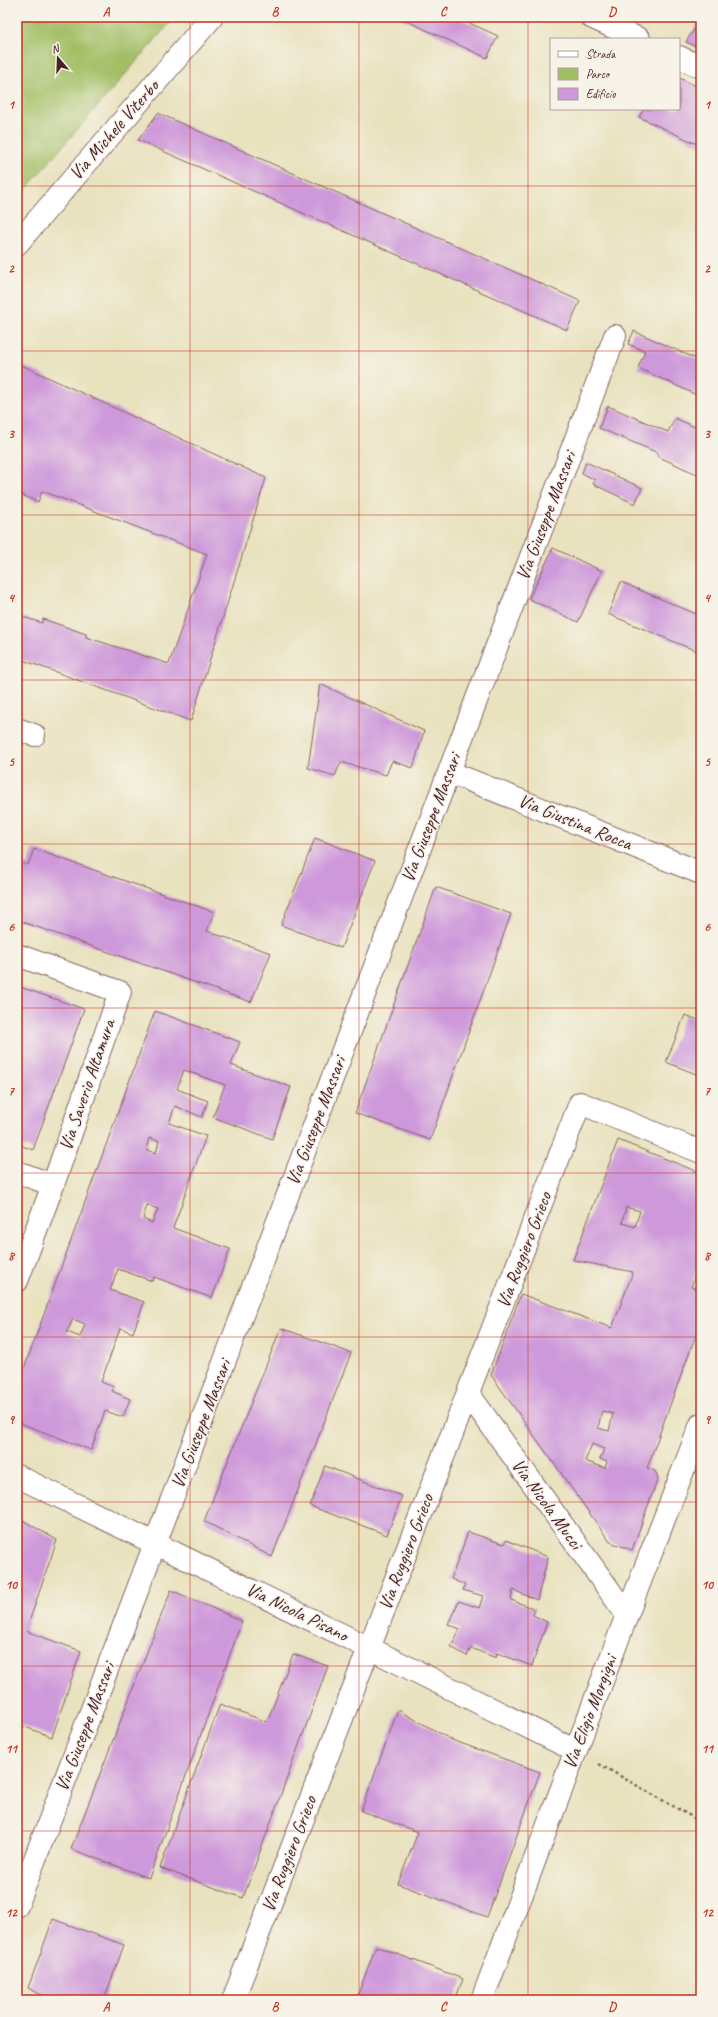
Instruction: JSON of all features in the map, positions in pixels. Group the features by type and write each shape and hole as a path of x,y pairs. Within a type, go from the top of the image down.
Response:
{"street":[{"name":"Via Michele Viterbo","path":"17,244 212,17"},
{"path":"591,17 637,38"},
{"path":"680,57 701,67"},
{"name":"Via Giuseppe Massari","path":"17,1906 615,336"},
{"name":"Via Giustina Rocca","path":"449,772 701,873"},
{"name":"Via Saverio Altamura","path":"17,955 120,992 53,1185 17,1281"},
{"name":"Via Ruggiero Grieco","path":"233,2000 580,1103 701,1152"},
{"path":"17,1172 53,1185"},
{"name":"Via Nicola Mucci","path":"468,1393 627,1615"},
{"name":"Via Eligio Morgigni","path":"482,2000 627,1615 701,1424"},
{"name":"Via Nicola Pisano","path":"17,1476 156,1543 576,1751"}],"path":[{"path":"576,1751 701,1822"}],"green space":[{"path":"17,17 175,17 17,199"}],"building":[{"path":"398,17 456,17 498,36 487,58"},
{"path":"701,18 701,49 686,42"},
{"path":"680,78 701,88 701,146 639,117 643,110 680,110"},
{"path":"158,113 580,301 567,330 138,140"},
{"path":"634,331 701,361 701,397 638,368 645,351 628,344"},
{"path":"17,363 266,478 191,721 17,658 17,615 42,623 43,619 86,634 86,637 169,664 207,554 42,491 38,502 17,493"},
{"path":"608,406 668,432 675,418 701,430 701,476 657,456 658,453 599,428"},
{"path":"586,462 642,488 635,504 593,484 595,480 582,473"},
{"path":"553,548 602,571 578,622 529,599"},
{"path":"621,582 701,616 701,653 608,614"},
{"path":"320,684 424,731 413,768 392,761 386,775 341,762 335,776 308,768"},
{"path":"315,838 375,861 341,948 281,925"},
{"path":"34,849 214,912 207,931 271,953 251,1002 17,920 17,861 28,865"},
{"path":"436,887 511,914 430,1140 355,1113"},
{"path":"17,986 84,1009 33,1150 17,1144"},
{"path":"155,1011 240,1042 231,1065 291,1087 272,1139 213,1117 225,1085 184,1070 177,1089 208,1101 202,1117 175,1106 169,1123 206,1136 173,1228 230,1249 212,1298 154,1277 152,1281 118,1269 110,1290 144,1302 133,1333 120,1328 101,1382 114,1387 112,1391 130,1399 123,1417 105,1411 91,1450 17,1422 17,1388","holes":["149,1138 159,1141 156,1153 146,1150","147,1205 158,1209 152,1223 143,1219","73,1319 85,1324 80,1337 67,1332"]},
{"path":"685,1015 701,1021 701,1076 666,1062"},
{"path":"618,1140 701,1173 701,1258 691,1287 701,1290 701,1321 647,1468 655,1471 658,1478 632,1550 610,1542 491,1375 521,1294 612,1328 633,1272 573,1260","holes":["626,1207 640,1211 635,1227 622,1223","602,1411 613,1414 609,1431 598,1428","592,1444 604,1449 600,1459 607,1462 605,1468 585,1461"]},
{"path":"281,1328 351,1353 272,1557 204,1521"},
{"path":"325,1466 402,1496 387,1535 310,1506"},
{"path":"17,1517 57,1540 26,1631 81,1651 52,1737 17,1724"},
{"path":"468,1532 504,1544 506,1540 548,1557 537,1600 513,1590 511,1600 535,1609 533,1615 547,1622 532,1666 497,1653 496,1658 471,1648 467,1656 451,1647 460,1629 448,1624 459,1601 479,1608 483,1596 463,1590 465,1585 451,1579"},
{"path":"171,1590 242,1621 149,1878 71,1849"},
{"path":"293,1654 328,1666 243,1898 160,1868 220,1704 267,1722"},
{"path":"398,1710 452,1740 540,1772 487,1917 398,1884 418,1832 361,1811"},
{"path":"53,1919 124,1945 104,2000 52,2000 28,1988"},
{"path":"376,1946 463,1979 455,2000 356,2000"}]}
